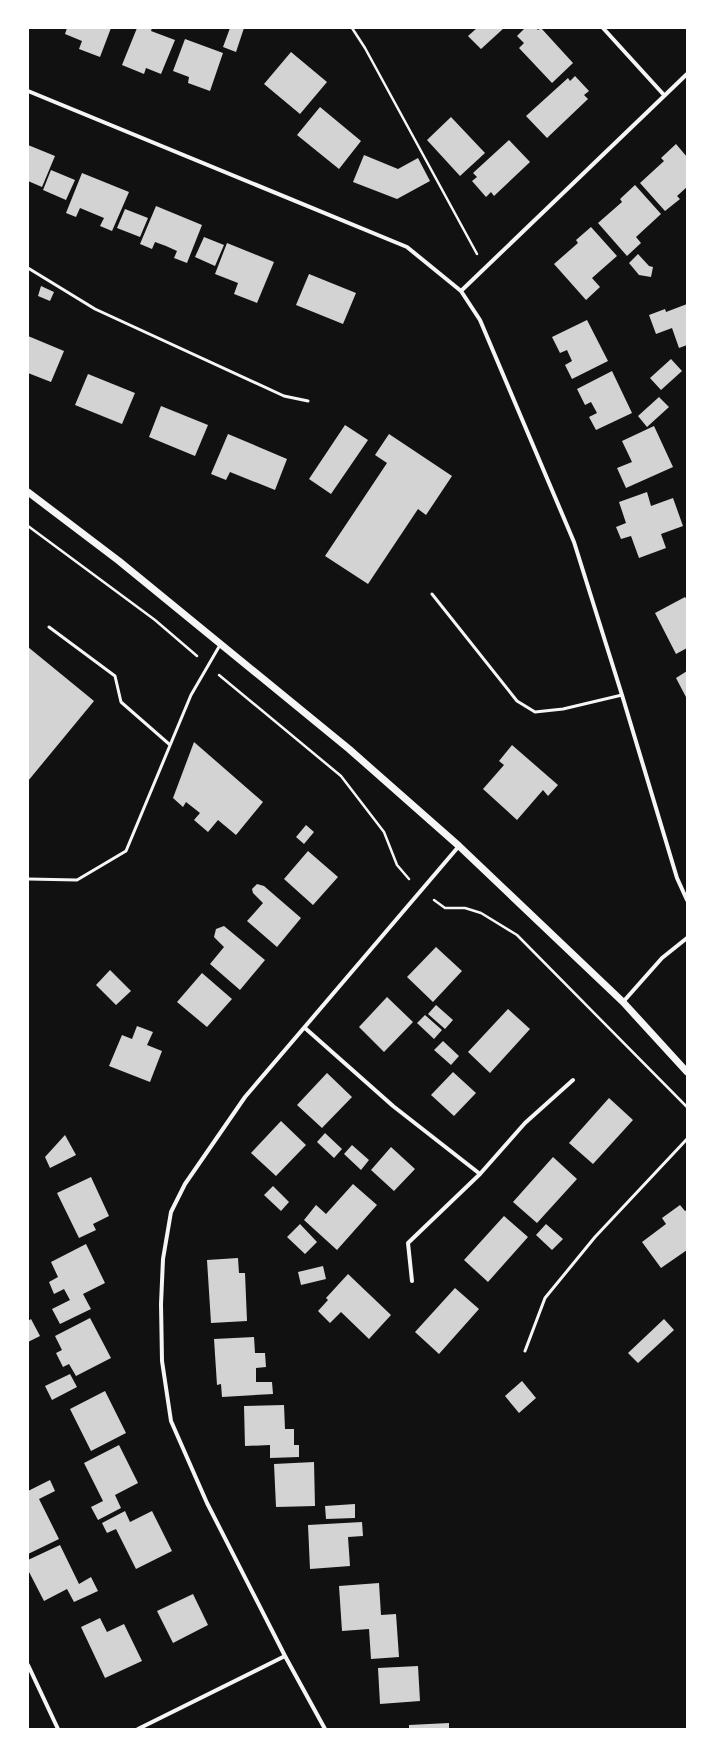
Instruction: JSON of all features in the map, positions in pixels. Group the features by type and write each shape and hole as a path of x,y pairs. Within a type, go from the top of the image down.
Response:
{"street":[{"path":"603,28 664,95"},
{"path":"461,291 484,267 687,74"},
{"path":"28,91 407,247 461,291 480,320 574,542 677,878 687,900"},
{"path":"28,492 119,561 326,728 459,846 623,1002 687,1072"},
{"path":"325,1729 285,1656 207,1504 171,1421 162,1361 163,1259 171,1212 185,1184 245,1097 459,846"},
{"path":"623,1002 662,958 687,938"},
{"path":"305,1028 393,1106 480,1174"},
{"path":"412,1281 408,1243 480,1174 524,1124 572,1080"},
{"path":"138,1729 285,1656"},
{"path":"28,1665 58,1729"}],"lane":[{"path":"28,268 95,309 284,396 308,401"},
{"path":"432,594 517,701 535,712 563,709 622,695"},
{"path":"49,627 115,676 121,702 169,744"},
{"path":"28,879 77,880 126,851 190,694 220,643"},
{"path":"525,1351 545,1298 595,1236 687,1139"}],"path":[{"path":"352,28 369,55 484,267"},
{"path":"28,526 155,620 341,776 384,832 397,865 421,891 445,908 465,908 481,913 518,935 687,1107"}],"building":[{"path":"67,28 111,28 100,57 79,49 82,41 65,34"},
{"path":"137,28 152,28 151,31 175,40 161,74 146,68 144,74 122,65"},
{"path":"230,28 244,28 236,52 223,47"},
{"path":"477,28 504,28 481,49 468,36"},
{"path":"525,28 536,28 538,30 541,28 573,63 552,83 519,48 524,43 517,36"},
{"path":"185,39 223,53 210,91 188,83 189,77 173,71"},
{"path":"291,52 327,82 300,114 264,84"},
{"path":"575,76 589,91 584,95 588,99 547,138 526,116 568,78 570,81"},
{"path":"320,107 361,141 339,169 297,135"},
{"path":"451,117 485,153 460,176 427,140"},
{"path":"509,140 530,162 494,196 491,192 486,197 472,181 477,177 473,173"},
{"path":"676,144 687,157 687,187 677,196 680,199 665,211 640,183 664,161 661,158"},
{"path":"28,145 55,156 42,187 28,181"},
{"path":"364,155 398,169 418,158 430,181 397,199 353,182"},
{"path":"51,170 75,180 66,200 43,190"},
{"path":"82,173 129,192 112,231 100,226 104,218 80,208 76,217 66,213"},
{"path":"635,185 661,214 636,237 641,243 627,256 598,223 622,202 620,199"},
{"path":"156,206 202,225 187,263 174,258 177,251 166,246 155,242 152,249 140,244"},
{"path":"125,209 148,218 140,237 117,228"},
{"path":"591,227 617,256 592,278 600,287 586,300 554,264 578,243 576,240"},
{"path":"204,237 224,245 215,266 195,257"},
{"path":"227,243 274,262 257,303 234,294 238,283 215,274"},
{"path":"638,254 649,266 653,267 651,277 639,275 629,263"},
{"path":"309,274 356,293 343,324 296,305"},
{"path":"41,286 54,292 50,301 38,296"},
{"path":"687,304 687,345 679,348 672,328 656,334 649,315 665,309 666,312"},
{"path":"587,320 608,361 572,379 565,365 572,361 567,350 560,353 552,337"},
{"path":"28,336 64,351 51,382 28,373"},
{"path":"671,359 682,371 661,390 650,378"},
{"path":"612,371 632,413 596,430 589,417 597,413 591,402 585,405 577,389"},
{"path":"88,374 135,393 122,424 75,405"},
{"path":"659,397 669,407 647,427 638,416"},
{"path":"161,406 208,425 195,456 149,437"},
{"path":"345,425 368,440 331,494 309,479"},
{"path":"654,426 673,467 626,488 617,468 632,462 622,441"},
{"path":"228,434 287,459 275,490 230,472 226,480 211,474"},
{"path":"389,434 452,476 426,515 418,509 368,584 325,556 387,463 375,455"},
{"path":"647,492 651,506 673,498 683,526 661,534 666,548 639,558 631,536 621,539 616,527 626,523 619,502"},
{"path":"685,597 687,600 687,648 676,654 655,613"},
{"path":"28,647 94,701 28,781"},
{"path":"687,671 687,699 676,678"},
{"path":"194,742 263,802 236,835 218,820 208,832 194,820 200,813 186,802 183,807 173,798"},
{"path":"512,745 558,785 548,796 543,790 517,820 483,789 504,765 499,761"},
{"path":"306,825 314,832 304,844 296,837"},
{"path":"308,851 338,877 313,905 284,879"},
{"path":"257,884 264,886 301,918 277,947 247,921 263,903 253,893 252,889"},
{"path":"224,926 265,960 240,990 210,964 224,947 214,937 216,929"},
{"path":"436,947 462,971 433,1002 407,977"},
{"path":"110,970 131,991 116,1005 96,985"},
{"path":"202,973 232,999 207,1027 177,1002"},
{"path":"387,997 413,1022 384,1052 359,1027"},
{"path":"436,1005 453,1020 445,1029 428,1014"},
{"path":"508,1009 530,1029 490,1073 468,1052"},
{"path":"425,1015 442,1030 434,1039 417,1023"},
{"path":"137,1026 153,1032 147,1045 162,1051 150,1082 109,1066 122,1035 132,1039"},
{"path":"443,1041 459,1056 451,1065 434,1050"},
{"path":"453,1072 476,1093 454,1116 431,1095"},
{"path":"327,1073 352,1097 322,1128 297,1105"},
{"path":"609,1098 633,1120 593,1164 569,1143"},
{"path":"281,1121 306,1145 276,1176 251,1153"},
{"path":"325,1133 342,1149 334,1158 317,1142"},
{"path":"65,1135 76,1155 50,1168 45,1157"},
{"path":"352,1145 369,1160 361,1170 344,1154"},
{"path":"391,1147 415,1169 394,1191 371,1170"},
{"path":"553,1157 577,1179 537,1223 513,1202"},
{"path":"91,1177 109,1216 93,1224 96,1230 79,1238 57,1193"},
{"path":"353,1184 377,1205 337,1250 304,1220 316,1205 326,1214"},
{"path":"273,1186 289,1202 281,1211 264,1195"},
{"path":"680,1205 685,1211 687,1210 687,1250 661,1268 642,1242 666,1224 662,1218"},
{"path":"504,1216 528,1237 488,1282 464,1260"},
{"path":"300,1224 317,1242 305,1254 287,1237"},
{"path":"546,1224 563,1239 552,1250 536,1235"},
{"path":"86,1244 105,1283 83,1294 91,1309 60,1324 52,1309 70,1300 64,1289 54,1294 49,1282 58,1277 51,1262"},
{"path":"238,1258 239,1273 245,1273 247,1321 211,1323 207,1260"},
{"path":"323,1266 326,1279 301,1285 298,1272"},
{"path":"348,1274 391,1315 369,1339 341,1312 330,1323 318,1311 328,1300 326,1298"},
{"path":"455,1288 479,1309 439,1354 415,1332"},
{"path":"90,1318 111,1358 76,1376 69,1364 63,1367 56,1353 62,1350 55,1336"},
{"path":"31,1319 40,1336 28,1342 28,1321"},
{"path":"664,1319 674,1330 638,1363 628,1353"},
{"path":"254,1337 255,1353 265,1353 266,1367 256,1368 256,1382 272,1382 273,1394 222,1397 221,1384 217,1385 214,1339"},
{"path":"70,1374 77,1387 52,1400 45,1386"},
{"path":"522,1381 536,1398 519,1413 505,1396"},
{"path":"105,1391 126,1433 91,1451 70,1409"},
{"path":"284,1405 285,1429 294,1429 294,1445 299,1445 299,1457 270,1458 270,1445 245,1446 244,1406"},
{"path":"119,1445 138,1483 115,1495 121,1508 98,1520 91,1507 103,1501 84,1463"},
{"path":"314,1462 315,1506 276,1507 274,1464"},
{"path":"50,1480 55,1491 39,1499 59,1539 28,1554 28,1491"},
{"path":"355,1504 355,1518 326,1519 325,1506"},
{"path":"125,1511 130,1522 152,1511 172,1551 136,1569 116,1529 107,1533 102,1523"},
{"path":"362,1522 363,1536 348,1537 350,1566 310,1569 308,1525"},
{"path":"60,1545 79,1584 91,1577 98,1591 74,1602 67,1589 44,1601 28,1570 28,1560"},
{"path":"379,1583 381,1615 396,1614 399,1657 371,1659 369,1629 342,1631 339,1586"},
{"path":"193,1594 208,1625 173,1643 157,1611"},
{"path":"100,1618 107,1632 124,1624 142,1661 105,1678 81,1627"},
{"path":"418,1666 420,1701 380,1704 378,1668"},
{"path":"449,1723 449,1729 409,1729 409,1725"}]}
